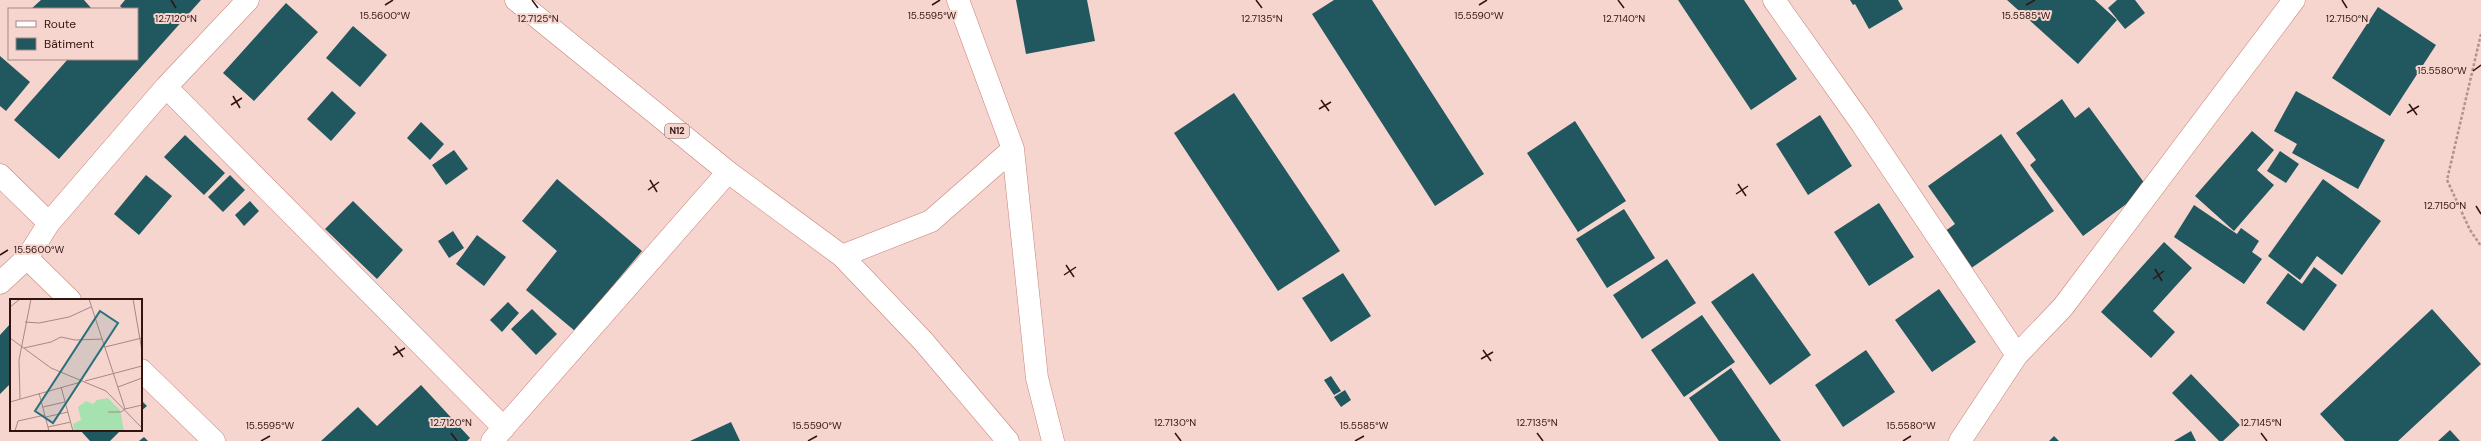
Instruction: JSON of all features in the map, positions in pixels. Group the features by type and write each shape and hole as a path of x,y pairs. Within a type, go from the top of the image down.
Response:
{"street":[{"path":"0,283 27,258 49,223 166,87 248,0"},
{"name":"N12","path":"516,0 728,172 842,256"},
{"path":"958,0 1012,148 1037,378 1053,441"},
{"path":"1774,0 1862,124 2017,355"},
{"path":"1960,441 2017,355 2063,307 2294,0"},
{"path":"166,87 498,435 728,172"},
{"path":"1008,441 924,341 842,256 931,221 1012,148"},
{"path":"0,175 49,223"},
{"path":"27,258 69,299"},
{"path":"142,371 214,441"}],"path":[{"path":"2481,34 2447,180 2470,230 2481,246"}],"building":[{"path":"41,0 84,0 91,8 32,8"},
{"path":"125,0 201,0 59,159 14,120 67,60 138,60 138,8 122,8 120,6"},
{"path":"1016,0 1087,0 1095,41 1026,54"},
{"path":"1334,0 1372,0 1484,174 1435,206 1312,14"},
{"path":"1678,0 1744,0 1797,79 1751,110"},
{"path":"1850,0 1898,0 1903,9 1869,29 1855,4 1853,5"},
{"path":"2007,0 2095,0 2117,20 2078,64"},
{"path":"2117,0 2135,0 2145,13 2125,29 2108,8"},
{"path":"286,3 318,32 254,101 223,73"},
{"path":"2378,7 2436,45 2390,116 2332,78"},
{"path":"353,26 387,55 360,87 326,58"},
{"path":"0,56 30,82 6,111 0,106"},
{"path":"332,91 356,113 331,141 307,119"},
{"path":"2296,91 2385,140 2358,189 2292,153 2297,144 2274,131"},
{"path":"1234,93 1340,251 1278,291 1174,133"},
{"path":"2062,99 2075,118 2089,107 2148,188 2083,236 2030,165 2036,160 2016,133"},
{"path":"1820,115 1852,166 1808,195 1776,144"},
{"path":"1575,121 1626,201 1578,232 1527,153"},
{"path":"421,122 444,144 430,160 407,138"},
{"path":"2252,131 2274,150 2257,170 2274,185 2234,231 2195,196"},
{"path":"2001,134 2054,211 1967,271 1941,234 1955,224 1928,186"},
{"path":"185,135 225,173 204,195 164,157"},
{"path":"454,150 468,169 446,185 432,165"},
{"path":"2280,151 2299,164 2286,183 2267,171"},
{"path":"146,175 172,196 139,235 114,214"},
{"path":"230,175 245,190 223,212 208,197"},
{"path":"557,179 642,251 575,331 526,290 557,251 522,221"},
{"path":"2323,179 2381,221 2342,275 2317,256 2300,280 2268,256"},
{"path":"250,201 259,211 244,226 235,215"},
{"path":"353,201 403,250 377,279 325,229"},
{"path":"1879,203 1914,257 1869,286 1834,232"},
{"path":"2194,205 2237,234 2241,228 2259,241 2252,252 2262,259 2244,284 2174,237"},
{"path":"1624,209 1655,258 1607,288 1576,239"},
{"path":"453,231 464,248 449,258 438,241"},
{"path":"477,235 506,257 484,286 456,264"},
{"path":"2164,242 2192,268 2153,311 2175,332 2151,358 2101,312"},
{"path":"1667,259 1696,303 1642,339 1613,295"},
{"path":"2314,267 2337,285 2304,331 2266,303 2288,273 2302,284"},
{"path":"1343,273 1371,316 1331,342 1302,298"},
{"path":"1753,273 1811,355 1770,385 1711,302"},
{"path":"1939,289 1976,342 1932,372 1895,320"},
{"path":"508,302 519,313 502,332 490,320"},
{"path":"532,309 557,334 536,355 511,329"},
{"path":"2432,309 2481,364 2398,441 2345,441 2320,414"},
{"path":"1702,315 1735,362 1684,397 1651,350"},
{"path":"10,324 10,384 0,394 0,335"},
{"path":"1866,350 1895,392 1843,427 1815,385"},
{"path":"1731,368 1781,441 1719,441 1689,398"},
{"path":"2191,374 2240,425 2223,441 2219,441 2172,393"},
{"path":"1331,376 1341,391 1334,395 1324,380"},
{"path":"421,385 470,438 467,441 321,441 358,407 377,426"},
{"path":"1345,390 1351,400 1341,407 1334,397"},
{"path":"142,401 147,406 142,410"},
{"path":"731,422 740,441 690,441"},
{"path":"2450,430 2460,441 2438,441"},
{"path":"81,431 120,431 110,441 90,441"},
{"path":"2191,431 2196,441 2174,441"},
{"path":"2054,436 2059,441 2049,441"},
{"path":"144,437 148,441 139,441"}]}
